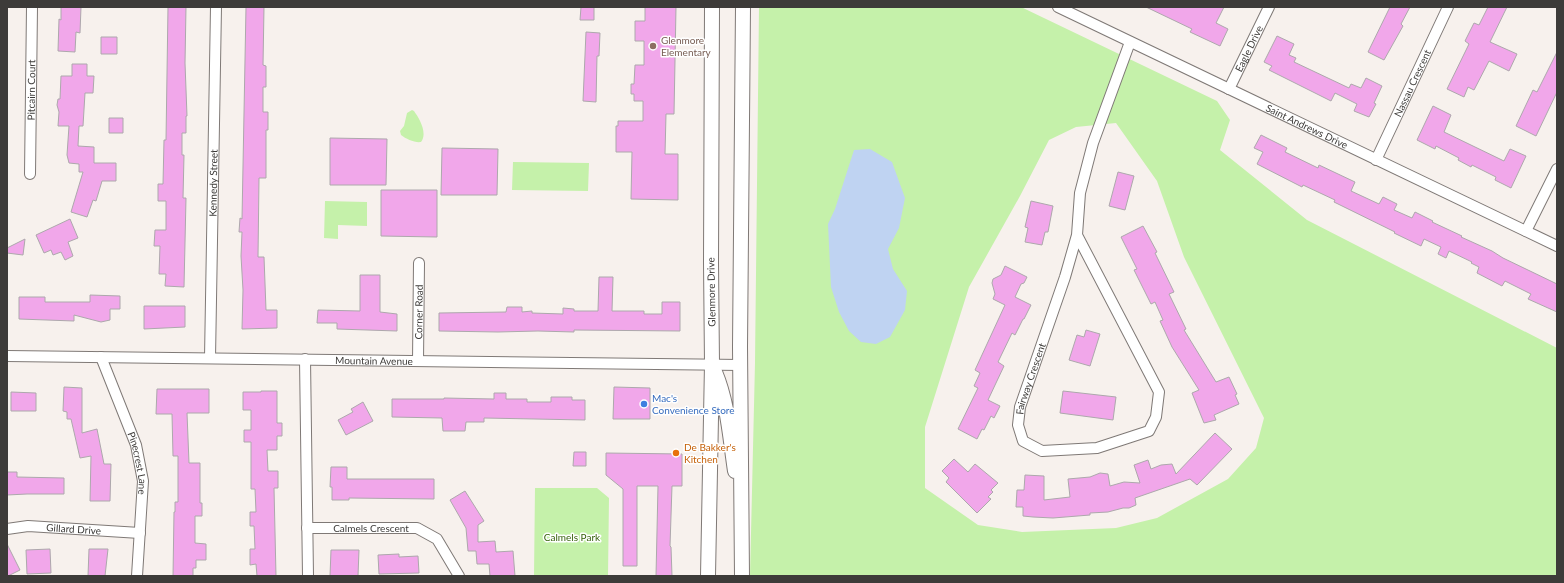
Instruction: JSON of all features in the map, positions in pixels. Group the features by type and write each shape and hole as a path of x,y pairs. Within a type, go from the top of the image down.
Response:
{"main road":[{"name":"Glenmore Drive","path":"708,576 712,364 712,7"},
{"path":"742,576 741,365 743,7"},
{"path":"712,364 721,385 728,418 743,534"}],"street":[{"name":"Pitcairn Court","path":"30,174 32,7"},
{"name":"Kennedy Street","path":"210,358 216,7"},
{"name":"Saint Andrews Drive","path":"1058,7 1557,246"},
{"name":"Eagle Drive","path":"1229,89 1269,7"},
{"name":"Nassau Crescent","path":"1376,160 1448,7"},
{"name":"Fairway Crescent","path":"1077,235 1159,392 1156,417 1149,431 1097,448 1042,451 1023,441 1018,425 1020,407 1065,277 1077,235 1080,193 1093,143 1130,42"},
{"path":"1526,231 1557,169"},
{"name":"Corner Road","path":"418,361 419,263"},
{"name":"Mountain Avenue","path":"7,356 741,365"},
{"name":"Pinecrest Lane","path":"101,357 136,445 143,481 137,576"},
{"path":"305,359 308,576"},
{"name":"Gillard Drive","path":"7,529 28,526 140,533"},
{"name":"Calmels Crescent","path":"307,528 417,528 437,539 459,576"}],"green space":[{"path":"759,7 1021,7 1217,101 1230,120 1220,150 1307,220 1557,348 1557,576 750,576 755,363","holes":["1116,123 1157,181 1184,257 1264,418 1256,448 1228,479 1157,518 1116,528 1022,532 978,525 925,488 925,427 969,287 1020,196 1049,140 1076,127"]},
{"path":"412,110 416,114 422,126 424,134 421,142 416,142 401,135 400,131 404,126 407,113"},
{"path":"513,162 589,163 588,191 512,190"},
{"path":"325,201 367,202 367,226 338,225 338,239 324,238"},
{"name":"Calmels Park","path":"535,488 597,488 609,498 608,576 534,576"}],"water":[{"path":"870,149 892,162 905,198 899,228 888,249 893,269 907,291 905,310 890,337 876,344 861,342 849,331 839,312 831,287 828,224 835,209 854,150"}],"building":[{"path":"61,7 81,7 80,33 76,32 75,52 58,51"},
{"path":"168,7 186,7 185,63 187,116 186,133 182,133 182,155 184,155 183,198 186,198 184,287 165,286 166,274 159,274 160,246 154,246 155,230 166,230 166,201 158,201 158,184 163,184 164,140 166,140"},
{"path":"246,7 264,7 263,65 266,66 266,87 263,87 263,112 268,112 268,130 266,130 266,178 259,178 258,257 264,257 266,310 277,310 277,328 242,329 242,232 239,232 240,218 242,219"},
{"path":"581,7 594,7 594,20 580,20"},
{"path":"645,7 676,7 674,114 666,114 665,154 678,154 678,200 631,199 632,152 616,152 616,126 618,126 618,121 643,121 643,101 634,101 634,94 631,94 631,84 634,84 635,65 644,65 644,41 635,41 635,21 645,21"},
{"path":"1146,7 1224,7 1216,23 1228,29 1220,46 1190,32 1192,29"},
{"path":"1390,7 1410,7 1401,24 1403,26 1384,60 1368,52"},
{"path":"1488,7 1507,7 1490,42 1517,54 1509,71 1489,61 1474,90 1468,87 1464,97 1447,89 1469,44 1465,41 1474,23 1479,25"},
{"path":"586,32 600,33 599,56 597,56 596,102 583,101"},
{"path":"1277,36 1294,44 1289,55 1296,58 1294,62 1349,88 1351,84 1361,88 1366,78 1382,86 1374,103 1376,104 1369,117 1354,111 1357,104 1335,93 1331,101 1269,70 1272,66 1264,62"},
{"path":"101,37 117,37 117,54 101,54"},
{"path":"1557,52 1557,92 1536,136 1516,126 1533,90 1537,92"},
{"path":"72,64 87,64 87,76 94,76 93,93 85,93 83,126 79,126 78,146 94,147 94,163 116,163 116,181 102,181 96,201 93,200 87,217 71,212 83,172 79,172 79,164 69,163 67,155 69,126 58,126 59,112 57,105 58,99 60,99 61,76 72,76"},
{"path":"1433,106 1451,115 1444,132 1504,161 1510,149 1526,156 1511,188 1495,180 1496,177 1472,165 1471,167 1458,160 1459,158 1436,146 1435,149 1417,140"},
{"path":"109,118 123,118 123,133 109,133"},
{"path":"1261,135 1287,148 1285,152 1318,168 1319,165 1355,182 1351,191 1379,204 1383,197 1397,204 1394,210 1412,218 1415,212 1462,236 1461,237 1557,284 1557,312 1528,299 1531,294 1505,281 1502,286 1477,273 1479,267 1471,263 1472,262 1449,251 1446,258 1438,254 1441,247 1424,239 1421,246 1334,202 1335,200 1303,185 1302,187 1257,164 1263,152 1254,148"},
{"path":"330,138 387,139 386,185 330,185"},
{"path":"442,148 498,149 497,195 441,195"},
{"path":"1118,172 1134,176 1125,210 1109,206"},
{"path":"381,190 437,190 437,237 381,236"},
{"path":"1031,201 1053,206 1048,232 1045,232 1042,245 1025,242 1028,228 1025,227"},
{"path":"70,219 78,238 68,242 73,256 65,260 61,252 53,255 51,250 44,253 36,235"},
{"path":"1143,226 1157,252 1155,253 1174,292 1169,294 1186,329 1184,330 1216,382 1229,377 1237,394 1235,395 1239,404 1214,415 1216,420 1204,423 1192,393 1199,390 1172,347 1160,321 1163,320 1155,302 1151,304 1134,270 1137,269 1121,237"},
{"path":"25,239 23,255 7,253 7,248"},
{"path":"1005,266 1027,277 1024,283 1021,284 1015,297 1031,305 1015,335 1012,333 998,362 1004,366 988,400 1000,406 994,418 991,416 984,430 982,429 977,439 958,429 978,388 974,386 980,373 975,370 1005,305 993,299 995,294 992,283 993,279 1001,275"},
{"path":"360,275 380,275 380,312 397,314 397,331 337,329 337,323 317,323 318,310 360,311"},
{"path":"599,277 613,277 612,311 644,311 644,314 662,314 662,302 680,302 680,331 439,331 439,313 506,312 507,307 522,307 522,312 532,311 532,313 563,314 563,308 574,309 574,311 598,311"},
{"path":"90,295 120,296 120,309 110,309 110,320 101,322 74,315 74,321 19,319 19,297 45,297 45,302 90,302"},
{"path":"144,306 185,306 185,327 144,329"},
{"path":"1086,330 1100,334 1090,366 1069,360 1077,335 1084,337"},
{"path":"64,387 82,388 82,433 97,429 104,464 111,464 110,501 90,501 91,456 80,458 71,419 67,419 67,412 63,411"},
{"path":"614,387 650,388 650,419 613,419"},
{"path":"157,389 209,389 209,413 187,413 189,463 200,463 200,503 202,503 202,516 195,516 195,543 206,544 206,560 196,560 196,568 193,568 193,576 173,576 174,512 175,502 178,502 178,456 173,456 172,414 156,414"},
{"path":"277,391 277,423 282,423 282,436 277,436 277,450 267,450 268,471 278,471 278,488 274,488 276,576 257,576 256,564 250,565 250,549 255,549 254,526 250,526 250,512 256,512 255,489 251,489 251,442 244,442 244,430 251,430 251,410 243,410 243,392"},
{"path":"1063,391 1116,397 1113,420 1060,413"},
{"path":"11,392 36,393 36,411 11,411"},
{"path":"494,393 506,393 506,399 527,399 527,402 551,402 551,397 572,397 572,400 585,400 585,420 484,418 484,422 466,422 465,431 443,431 442,418 392,417 392,399 494,399"},
{"path":"363,402 373,421 346,435 338,420 353,412 351,409"},
{"path":"1215,433 1232,449 1197,485 1190,479 1135,498 1136,505 1129,508 1108,512 1090,513 1090,515 1053,518 1023,516 1023,507 1016,507 1017,490 1024,490 1025,475 1044,476 1044,500 1070,497 1068,479 1090,477 1100,473 1108,474 1110,486 1124,482 1140,483 1134,465 1148,460 1151,469 1161,465 1172,464 1176,474"},
{"path":"574,452 586,452 586,466 573,466"},
{"path":"606,453 682,454 682,486 672,486 670,546 672,576 656,576 658,486 637,486 637,566 623,566 623,489 606,475"},
{"path":"954,459 968,472 975,464 998,483 991,490 993,492 988,497 991,499 977,513 946,482 949,478 942,471"},
{"path":"331,467 347,467 347,479 434,479 434,499 349,498 349,500 332,500 332,487 330,487"},
{"path":"7,472 17,472 17,477 64,478 64,494 7,495"},
{"path":"465,491 484,521 478,525 478,542 495,541 496,552 513,551 515,576 490,576 489,564 477,564 476,551 468,551 466,528 450,500"},
{"path":"7,544 20,570 8,576 7,576"},
{"path":"50,549 51,573 27,574 26,550"},
{"path":"89,549 108,549 105,576 88,576"},
{"path":"331,550 359,550 358,576 330,576"},
{"path":"399,554 399,557 418,556 419,573 379,574 378,555"}],"place":[{"name":"Glenmore Elementary","path":"653,46"},
{"name":"Mac's Convenience Store","path":"644,404"},
{"name":"De Bakker's Kitchen","path":"676,453"}]}
